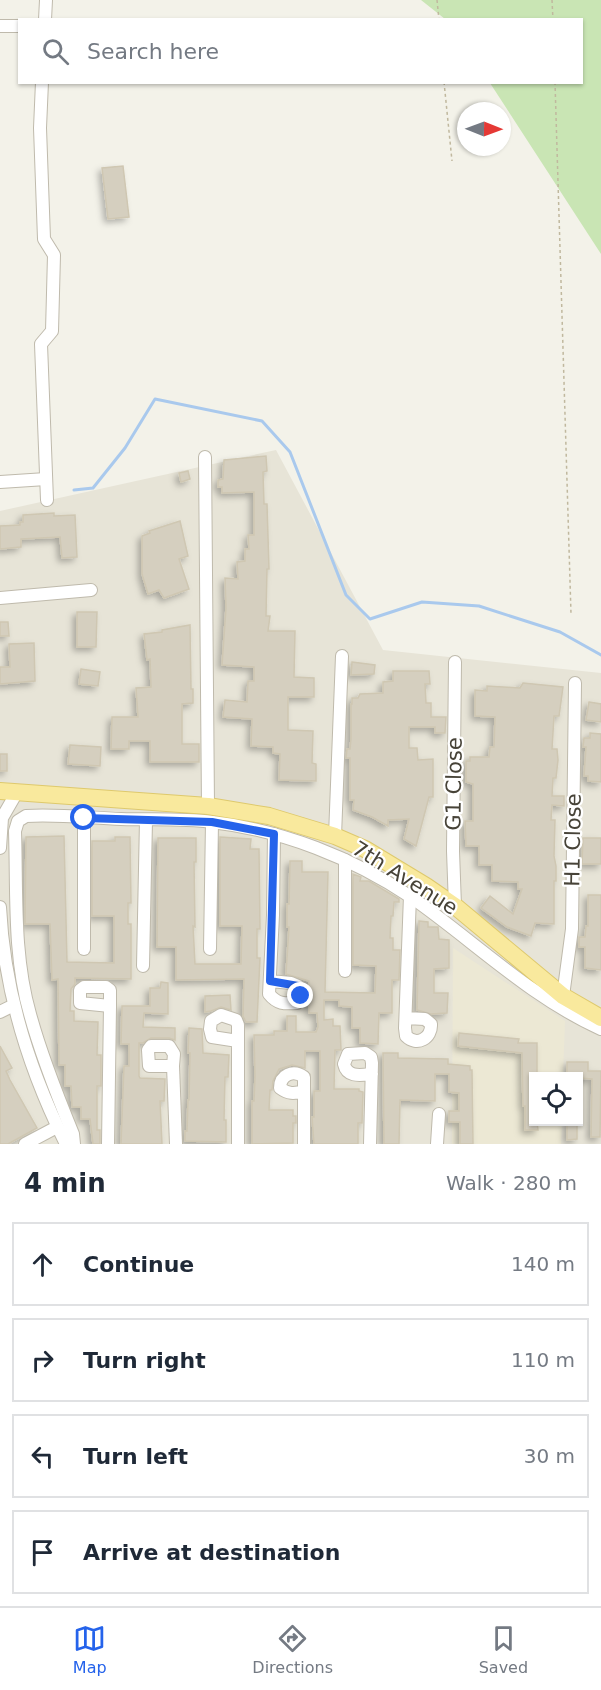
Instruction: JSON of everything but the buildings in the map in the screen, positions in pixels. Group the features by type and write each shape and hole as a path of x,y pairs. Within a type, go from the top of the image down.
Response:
{"main road":[{"name":"7th Avenue","path":"8,792 210,814 269,816 334,836 364,849 426,886 454,906 563,996 601,1018"}],"street":[{"path":"45,18 46,0"},
{"path":"0,27 18,26"},
{"path":"42,84 40,128 44,239 54,255 52,331 41,344 47,500"},
{"path":"205,457 210,949"},
{"path":"0,482 46,479"},
{"path":"0,598 91,590"},
{"path":"334,836 342,656"},
{"name":"G1 Close","path":"454,906 455,662"},
{"name":"H1 Close","path":"563,996 572,929 575,683"},
{"path":"0,848 2,818 8,792"},
{"path":"74,1144 73,1134 29,1012 18,944 15,831 18,821 26,816 146,820 210,814 345,860 410,896 538,993 581,1020 601,1029"},
{"path":"84,818 84,949"},
{"path":"143,966 146,820"},
{"path":"270,981 274,834"},
{"path":"345,860 345,971"},
{"path":"406,1018 410,896"},
{"path":"0,907 4,961 27,1052 66,1144"},
{"path":"0,1012 14,1005"},
{"path":"108,1144 110,1006"},
{"path":"238,1041 238,1144"},
{"path":"173,1066 176,1144"},
{"path":"370,1144 372,1074"},
{"path":"304,1091 304,1144"},
{"path":"437,1144 439,1114"},
{"path":"25,1144 57,1127"}],"path":[{"path":"437,0 439,18"},
{"path":"552,0 553,18"},
{"path":"444,84 452,161"},
{"path":"555,84 571,614"}],"shaded area":[{"path":"276,450 383,650 601,673 601,1144 0,1144 0,511"},
{"path":"453,948 565,1021 563,1072 529,1072 529,1126 562,1126 561,1144 452,1144"}],"green space":[{"path":"421,0 601,0 601,254 511,115 511,102 502,102 491,84 583,84 583,18 444,18"}],"waterway":[{"path":"74,490 93,488 125,448 155,399 262,421 290,452 346,595 370,619 422,602 479,606 560,632 601,655"}],"route":[{"path":"84,818 212,822 274,834 270,981 298,986 301,996"}]}
